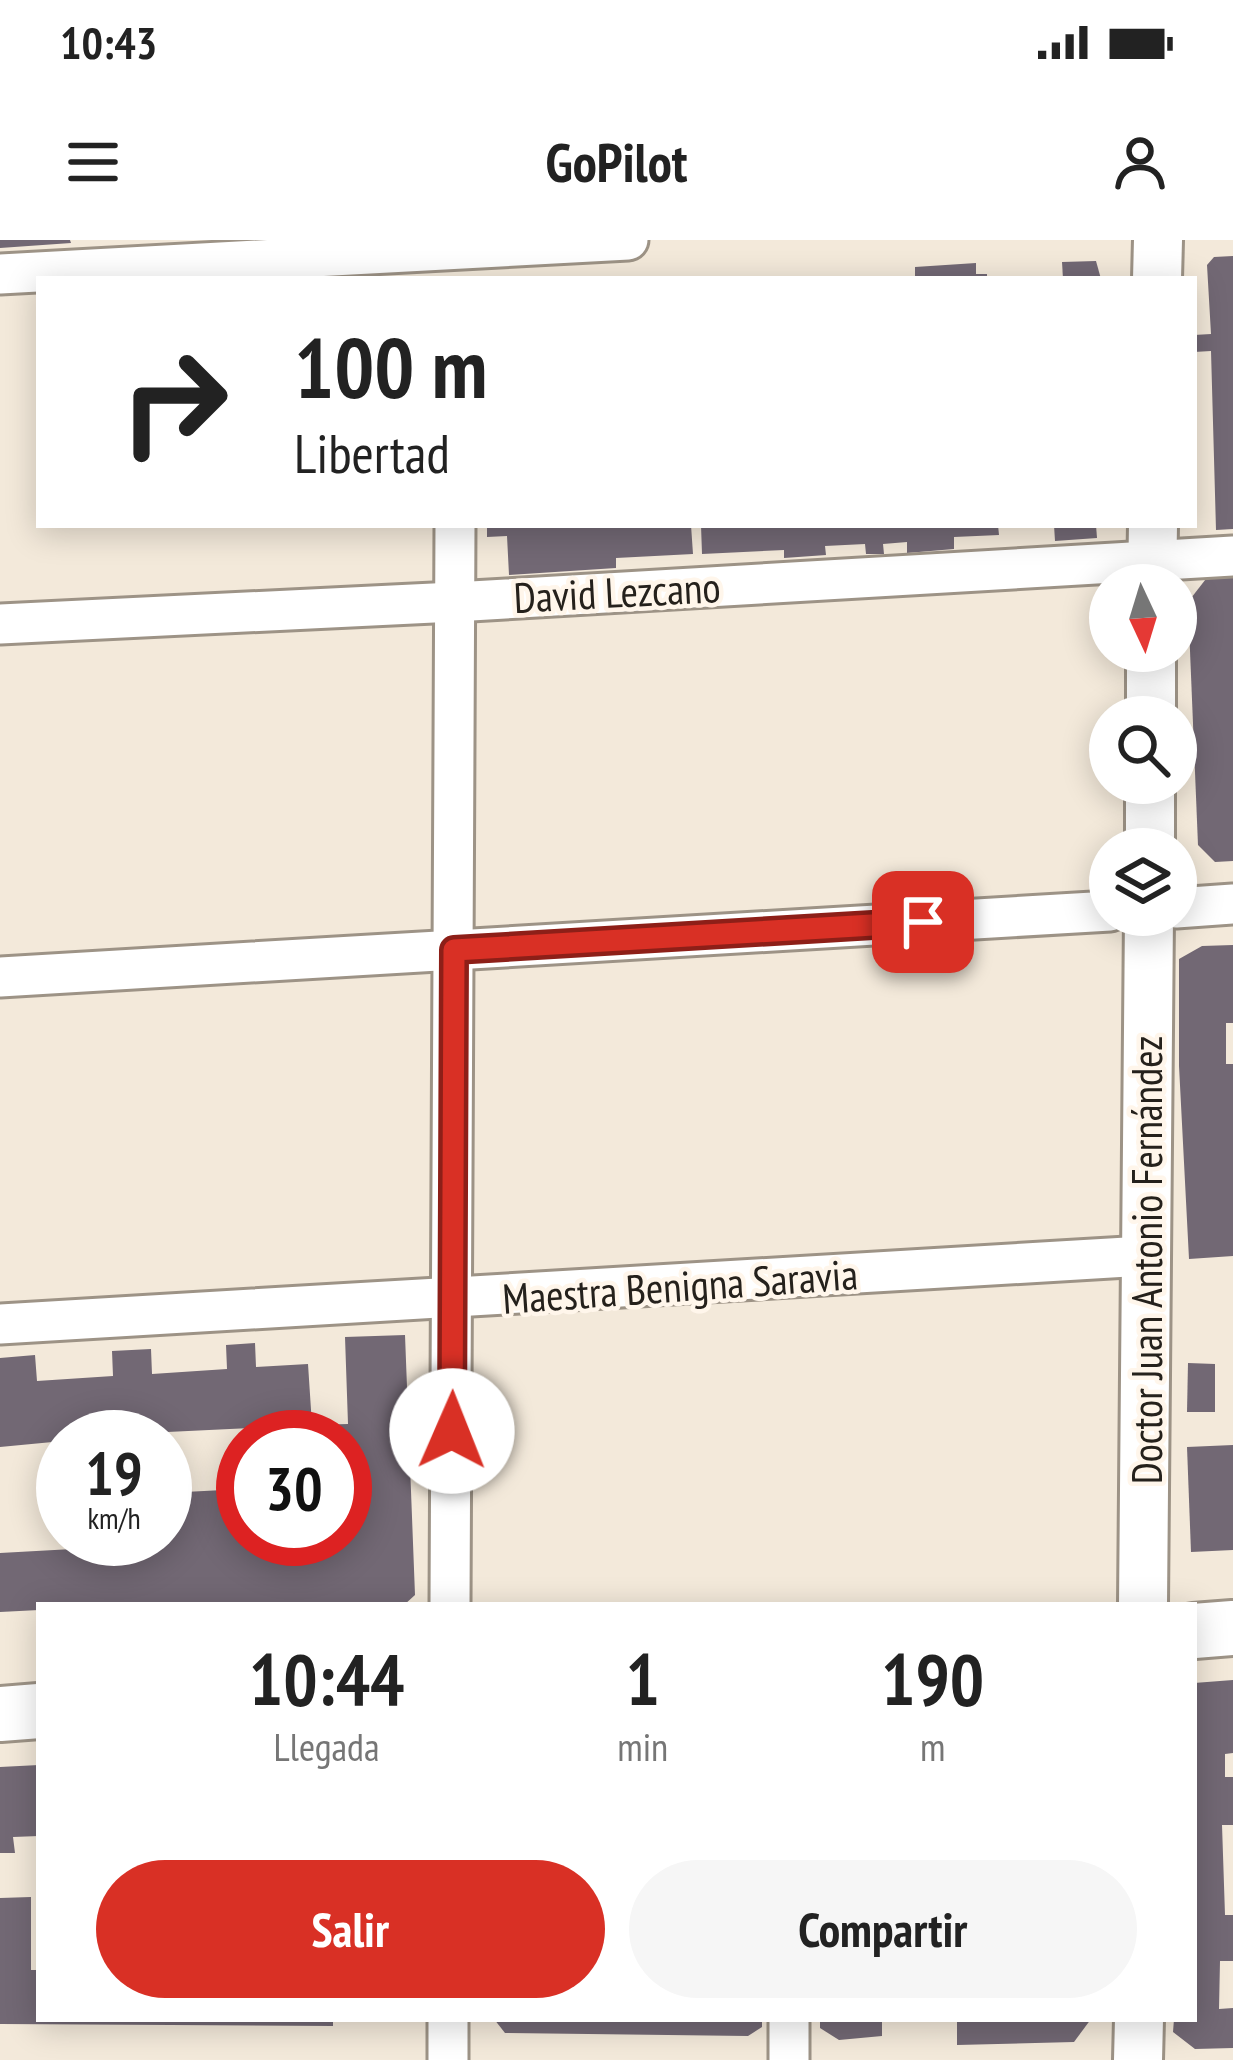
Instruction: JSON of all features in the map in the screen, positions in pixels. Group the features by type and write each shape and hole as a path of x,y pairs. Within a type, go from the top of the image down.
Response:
{"main road":[{"path":"1197,1631 1233,1628"},
{"path":"0,1714 36,1711"}],"street":[{"path":"0,274 457,256 628,240"},
{"path":"1157,276 1158,240"},
{"path":"450,1602 455,528"},
{"name":"David Lezcano","path":"0,624 1233,556"},
{"path":"1197,907 1233,904"},
{"path":"0,977 1089,912"},
{"name":"Doctor Juan Antonio Fernández","path":"1143,1602 1149,936"},
{"name":"Maestra Benigna Saravia","path":"0,1324 1144,1256"},
{"path":"448,2022 448,2060"},
{"path":"789,2022 789,2060"},
{"path":"1138,2060 1139,2022"}],"building":[{"path":"0,240 70,240 71,243 0,248"},
{"path":"1233,256 1233,529 1216,530 1211,351 1197,352 1197,335 1211,334 1207,265 1214,257"},
{"path":"1096,261 1100,276 1063,276 1062,262"},
{"path":"976,263 976,274 987,276 915,276 915,267"},
{"path":"487,528 691,528 693,554 616,558 616,568 509,575 507,536 487,537"},
{"path":"701,528 998,528 999,535 954,537 954,549 907,553 907,542 883,544 884,554 866,554 865,544 825,546 826,555 784,558 784,550 702,554"},
{"path":"1054,528 1096,528 1097,538 1055,541"},
{"path":"1233,574 1233,861 1215,862 1198,845 1197,696 1192,696 1191,672 1197,672 1197,590 1209,575"},
{"path":"1233,945 1233,1023 1226,1023 1226,1064 1233,1064 1233,1256 1189,1259 1179,959 1202,946"},
{"path":"405,1335 415,1595 407,1602 36,1602 36,1610 0,1612 0,1553 36,1551 36,1566 192,1566 192,1492 216,1490 216,1566 372,1566 372,1410 348,1410 345,1337"},
{"path":"255,1343 256,1367 308,1364 311,1410 216,1410 216,1430 192,1431 192,1410 36,1410 36,1444 0,1447 0,1358 35,1355 37,1381 113,1376 112,1351 151,1349 152,1374 227,1369 226,1345"},
{"path":"1188,1363 1215,1364 1215,1412 1187,1412"},
{"path":"1233,1445 1233,1550 1191,1552 1187,1447"},
{"path":"1233,1680 1233,1753 1225,1754 1225,1777 1233,1777 1233,1825 1222,1825 1225,1915 1233,1915 1233,1961 1220,1961 1219,2009 1233,2008 1233,2048 1195,2049 1173,2032 1174,2022 1197,2022 1197,1683"},
{"path":"36,1765 36,1836 13,1837 15,1853 0,1853 0,1767"},
{"path":"31,1897 36,2022 333,2022 333,2026 0,2024 0,1898"},
{"path":"496,2022 762,2022 748,2036 505,2033"},
{"path":"820,2022 882,2022 882,2036 839,2040 820,2028"},
{"path":"957,2022 1089,2022 1074,2042 957,2045"}],"route":[{"path":"452,1431 454,950 923,922"}]}
